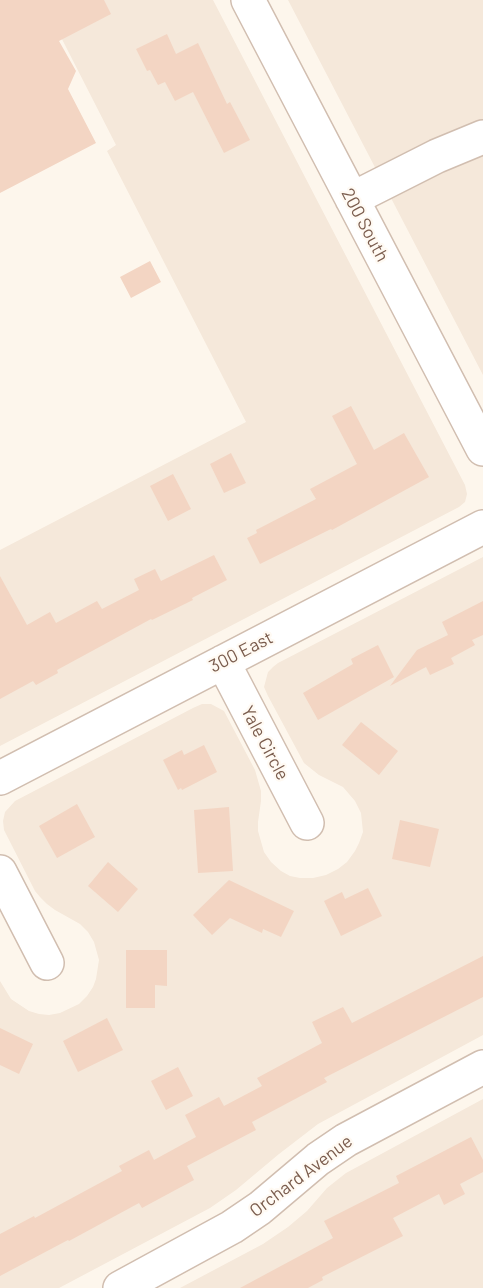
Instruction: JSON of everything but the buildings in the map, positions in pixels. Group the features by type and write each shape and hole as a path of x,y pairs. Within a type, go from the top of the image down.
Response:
{"street":[{"name":"200 South","path":"248,0 483,449"},
{"path":"352,199 437,156 483,137"},
{"name":"300 East","path":"0,778 483,527"},
{"name":"Yale Circle","path":"223,662 308,824"},
{"path":"0,872 47,963"},
{"name":"Orchard Avenue","path":"120,1288 232,1227 260,1208 318,1159 346,1140 483,1067"}],"shaded area":[{"path":"42,0 213,0 465,485 467,494 465,502 459,507 0,746 0,550 246,422 107,151 116,145"},
{"path":"288,0 483,0 483,375"},
{"path":"483,557 483,1035 318,1124 210,1208 59,1288 0,1288 0,981 11,999 29,1011 49,1015 60,1013 79,1004 87,996 96,979 99,960 94,942 88,932 80,924 47,904 35,891 4,830 5,812 15,801 193,708 202,704 211,704 224,711 255,770 261,791 258,831 264,852 271,862 290,876 300,878 326,875 338,869 347,862 359,843 363,832 361,813 355,801 343,787 319,775 304,763 264,687 268,672 278,663"},
{"path":"483,1099 483,1288 180,1288 263,1244 288,1227 307,1211 327,1188 346,1173"}]}
